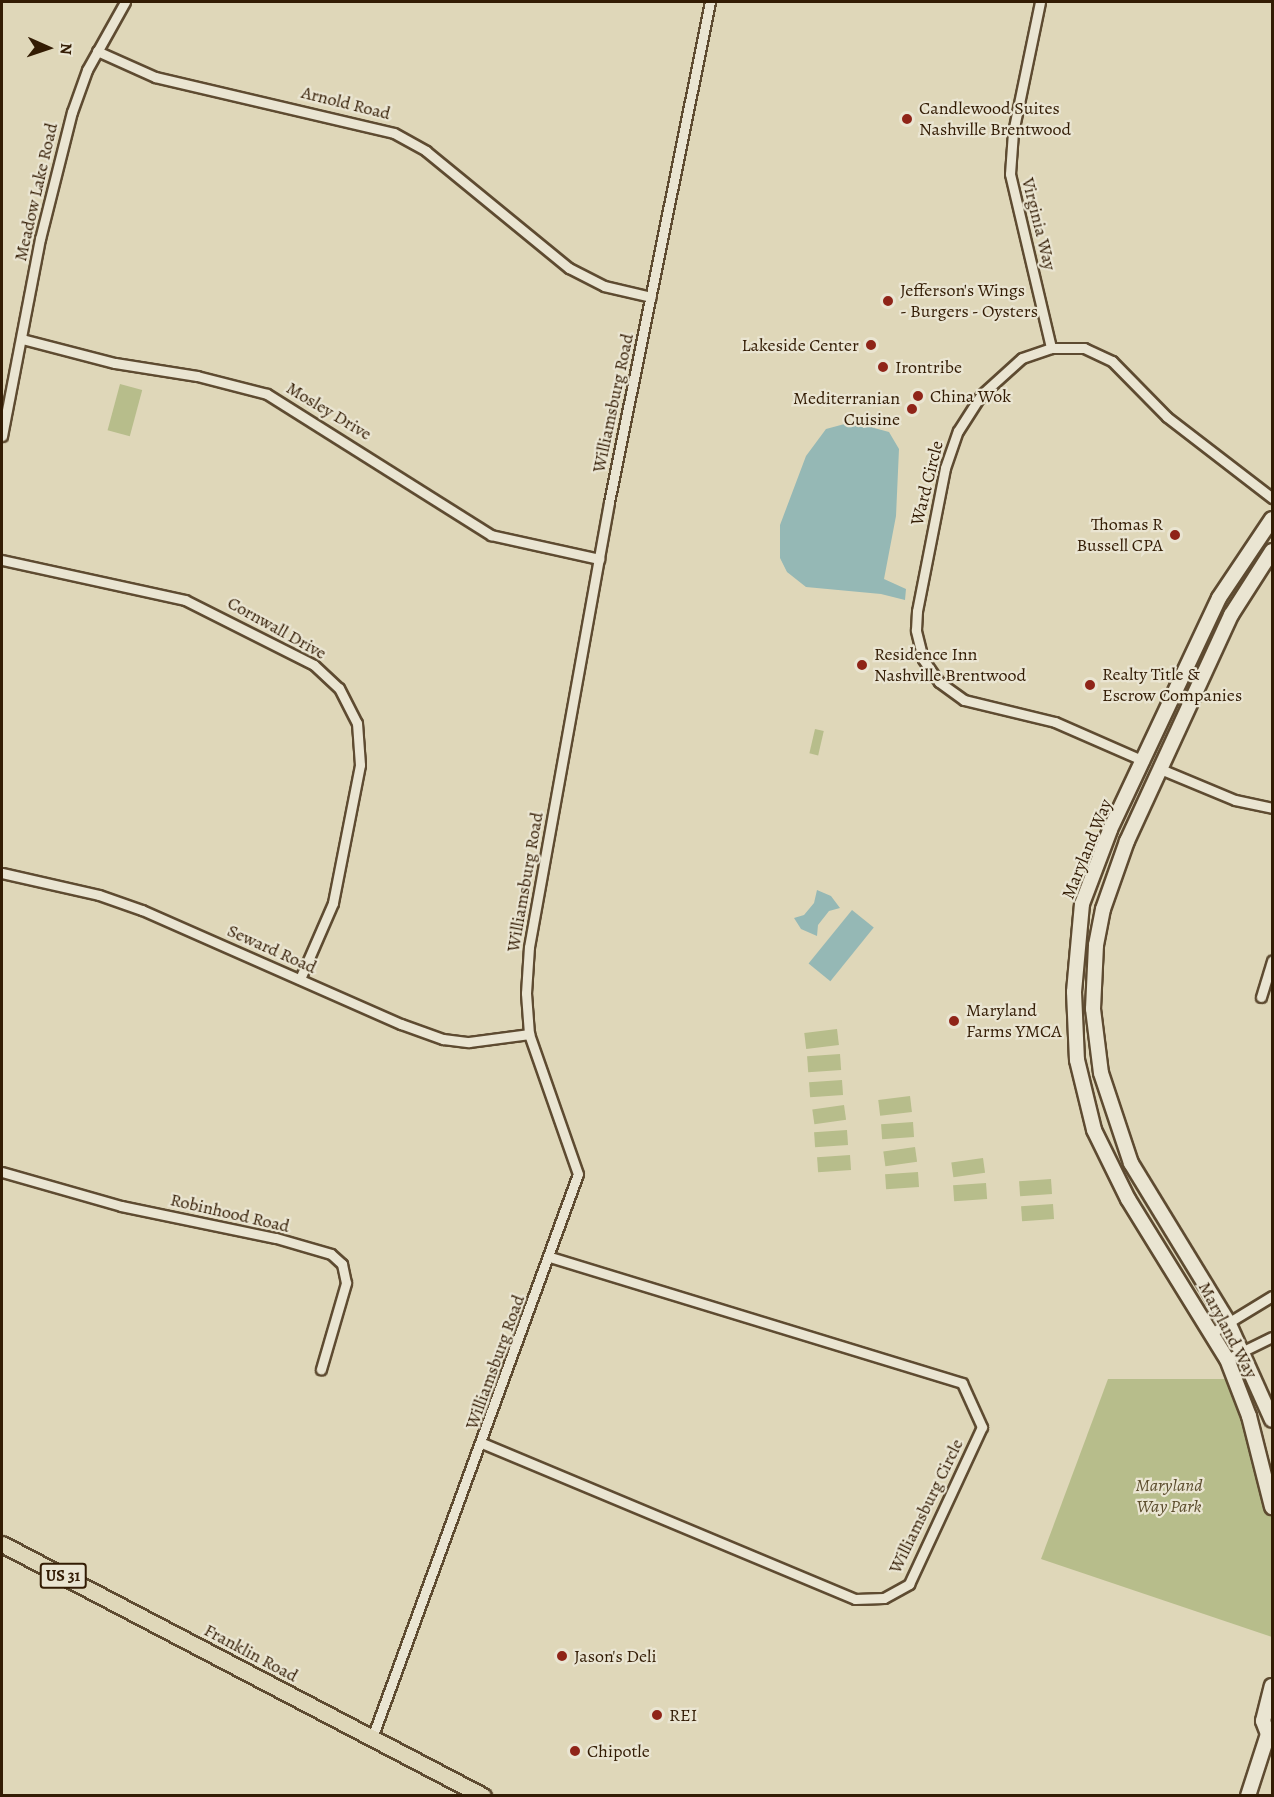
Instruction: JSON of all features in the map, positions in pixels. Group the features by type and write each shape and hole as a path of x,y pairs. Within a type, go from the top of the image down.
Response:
{"main road":[{"name":"Maryland Way","path":"1272,519 1219,598 1110,830 1082,904 1075,958 1074,1026 1086,1104 1121,1187 1213,1332 1227,1359 1249,1416 1272,1507"},
{"name":"Maryland Way","path":"1272,551 1231,615 1158,768 1103,909 1096,945 1093,1009 1108,1098 1139,1178 1228,1322 1243,1350 1272,1420"},
{"path":"1144,761 1158,768"},
{"path":"1082,904 1103,909"},
{"path":"1086,1104 1108,1098"},
{"path":"1121,1187 1139,1178"},
{"name":"Franklin Road","path":"2,1544 483,1796"},
{"path":"1248,1796 1270,1732 1263,1721 1272,1686"}],"street":[{"name":"Meadow Lake Road","path":"2,436 58,165 72,112 97,51 125,2"},
{"name":"Williamsburg Road","path":"372,1738 550,1257 578,1174 529,1034 526,993 529,947 599,559 710,2"},
{"name":"Virginia Way","path":"1040,2 1013,132 1010,174 1051,348"},
{"name":"Arnold Road","path":"97,51 155,77 394,133 426,151 568,268 604,286 651,297"},
{"name":"Mosley Drive","path":"21,339 115,363 197,376 267,394 491,535 599,559"},
{"name":"Ward Circle","path":"1144,761 1055,722 964,700 933,674 918,645 916,621 945,468 958,431 976,401 998,377 1022,358 1051,348 1084,348 1112,361 1167,417 1272,498"},
{"name":"Cornwall Drive","path":"2,560 185,600 306,660 339,688 357,723 360,765 333,903 300,979"},
{"path":"1158,768 1235,800 1272,808"},
{"name":"Seward Road","path":"2,873 119,902 443,1039 469,1042 529,1034"},
{"path":"1261,997 1272,961"},
{"name":"Robinhood Road","path":"2,1172 121,1206 276,1238 331,1254 342,1264 346,1283 321,1369"},
{"name":"Williamsburg Circle","path":"482,1443 855,1599 884,1598 909,1584 982,1427 962,1383 550,1257"},
{"path":"1213,1332 1272,1296"},
{"path":"1227,1359 1272,1337"}],"green space":[{"path":"120,384 142,390 130,436 108,430"},
{"path":"815,729 824,731 818,755 809,753"},
{"path":"837,1029 839,1045 806,1049 804,1033"},
{"path":"840,1054 841,1070 808,1072 807,1056"},
{"path":"842,1080 843,1095 810,1097 809,1082"},
{"path":"910,1096 912,1112 880,1116 878,1100"},
{"path":"844,1105 846,1120 814,1124 812,1109"},
{"path":"913,1122 914,1137 882,1139 881,1124"},
{"path":"847,1130 848,1145 815,1147 814,1132"},
{"path":"915,1147 917,1162 885,1166 883,1151"},
{"path":"850,1155 851,1170 818,1172 817,1157"},
{"path":"983,1158 985,1173 953,1177 951,1162"},
{"path":"918,1172 919,1187 886,1189 885,1174"},
{"path":"1051,1179 1052,1194 1020,1196 1019,1181"},
{"path":"986,1183 987,1199 954,1201 953,1185"},
{"path":"1053,1204 1054,1219 1022,1221 1021,1206"},
{"name":"Maryland Way Park","path":"1108,1379 1228,1379 1261,1455 1272,1518 1272,1637 1041,1559"}],"water":[{"path":"852,422 889,432 899,449 896,516 884,579 906,589 905,600 881,594 806,587 787,572 780,558 780,525 806,456 826,429"},
{"path":"817,890 831,896 840,908 829,911 818,925 817,936 801,929 794,918 804,915 814,903"},
{"path":"852,910 874,928 830,981 809,964"}],"place":[{"name":"Candlewood Suites Nashville Brentwood","path":"907,119"},
{"name":"Jefferson's Wings - Burgers - Oysters","path":"888,301"},
{"name":"Lakeside Center","path":"871,345"},
{"name":"Irontribe","path":"883,367"},
{"name":"China Wok","path":"918,396"},
{"name":"Mediterranian Cuisine","path":"912,409"},
{"name":"Thomas R Bussell CPA","path":"1175,535"},
{"name":"Residence Inn Nashville Brentwood","path":"862,665"},
{"name":"Realty Title & Escrow Companies","path":"1090,685"},
{"name":"Maryland Farms YMCA","path":"954,1021"},
{"name":"Jason's Deli","path":"562,1656"},
{"name":"REI","path":"657,1715"},
{"name":"Chipotle","path":"575,1751"}]}
